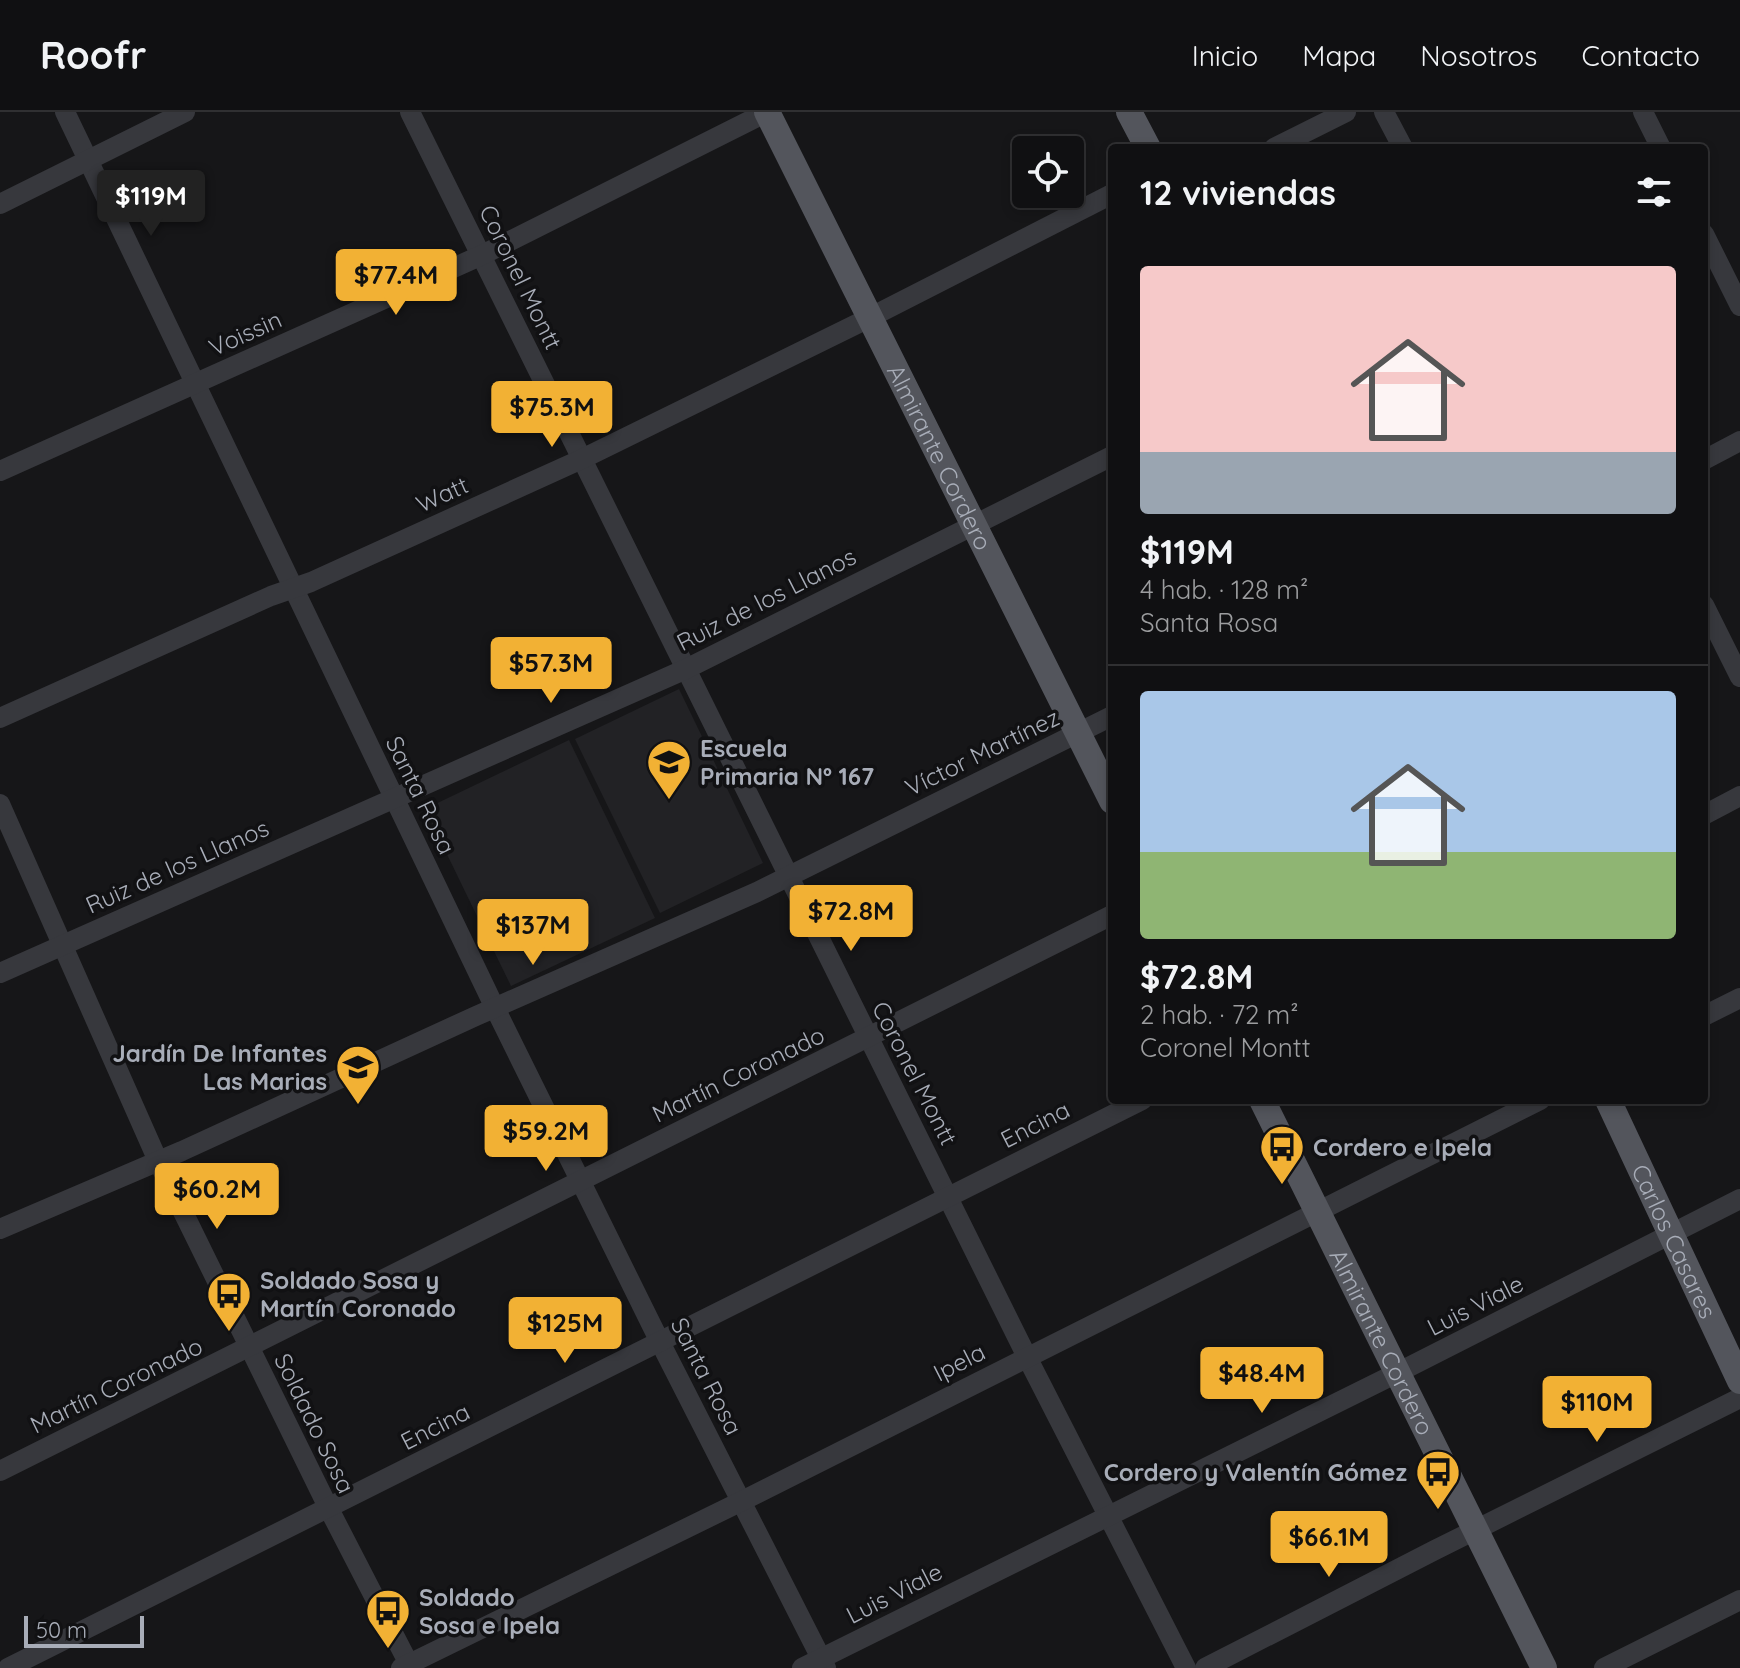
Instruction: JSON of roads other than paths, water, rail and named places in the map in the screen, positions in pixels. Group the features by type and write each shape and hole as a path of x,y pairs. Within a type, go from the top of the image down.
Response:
{"main road":[{"name":"Almirante Cordero","path":"767,112 1108,793"},
{"path":"1129,112 1146,144"},
{"name":"Almirante Cordero","path":"1264,1104 1544,1668"},
{"name":"Carlos Casares","path":"1610,1104 1740,1381"}],"street":[{"name":"Santa Rosa","path":"65,112 495,1008 823,1663"},
{"path":"0,204 185,112"},
{"name":"Coronel Montt","path":"410,112 1027,1357 1186,1668"},
{"name":"Voissin","path":"0,471 482,255 767,112"},
{"path":"1282,144 1346,112"},
{"path":"1384,112 1401,144"},
{"path":"1643,112 1659,144"},
{"name":"Watt","path":"0,718 582,459 1108,196"},
{"path":"1708,242 1740,306"},
{"path":"1708,458 1740,441"},
{"name":"Ruiz de los Llanos","path":"0,973 686,669 1108,458"},
{"path":"1708,615 1740,677"},
{"name":"Víctor Martínez","path":"0,1229 789,877 1108,718"},
{"path":"1708,813 1740,796"},
{"name":"Soldado Sosa","path":"0,804 158,1161 407,1667"},
{"name":"Martín Coronado","path":"0,1471 1108,917"},
{"path":"1708,1014 1740,998"},
{"name":"Encina","path":"8,1668 1134,1104"},
{"name":"Ipela","path":"407,1667 1532,1104"},
{"name":"Luis Viale","path":"802,1668 823,1663 1107,1516 1740,1199"},
{"path":"1205,1668 1740,1398"},
{"path":"1604,1668 1740,1600"}],"place":[{"name":"Escuela Primaria Nº 167","path":"669,801"},
{"name":"Jardín De Infantes Las Marias","path":"358,1106"},
{"name":"Cordero e Ipela","path":"1282,1186"},
{"name":"Soldado Sosa y Martín Coronado","path":"229,1333"},
{"name":"Cordero y Valentín Gómez","path":"1438,1511"},
{"name":"Soldado Sosa e Ipela","path":"388,1650"}]}
